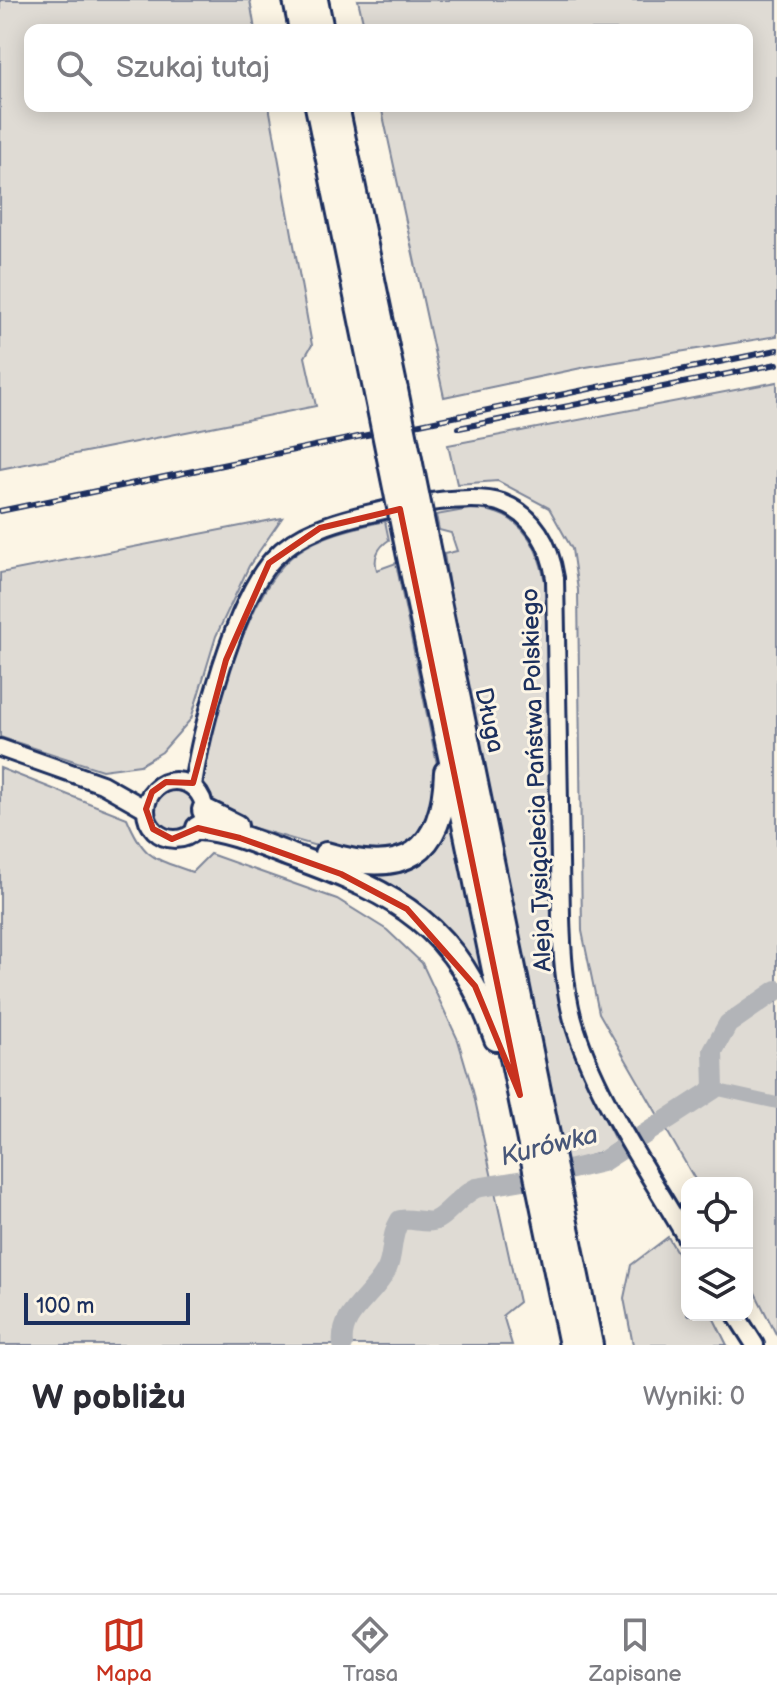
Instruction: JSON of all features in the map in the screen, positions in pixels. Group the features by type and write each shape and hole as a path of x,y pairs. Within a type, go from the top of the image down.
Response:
{"highway":[{"path":"295,0 300,24"},
{"path":"316,0 321,24"},
{"name":"Długa","path":"318,112 386,392"},
{"name":"Długa","path":"338,112 386,392 542,1156"},
{"name":"Długa","path":"417,545 447,743"},
{"path":"201,819 217,818 350,861 388,864 412,853 426,841 438,824 446,786 447,743"},
{"path":"447,743 520,1095"},
{"path":"201,819 215,830 341,874 389,896 419,918 445,944 475,986 520,1095 542,1156 591,1345"},
{"path":"551,1196 571,1345"}],"street":[{"name":"Aleja Tysiąclecia Państwa Polskiego","path":"193,786 202,731 240,619 269,563 293,542 340,522 464,499 499,502 530,521 546,543 555,578 561,917 567,992 584,1053 621,1125 681,1228"},
{"name":"Aleja Tysiąclecia Państwa Polskiego","path":"175,780 202,731"},
{"path":"0,748 149,801"},
{"path":"175,780 193,786 202,797 201,819 179,839 165,837 153,829 149,801 158,786 175,780"},
{"path":"736,1321 746,1345"},
{"path":"737,1321 755,1345"}],"highlighted area":[{"path":"400,509 520,1095 475,986 407,909 341,874 240,838 198,828 172,839 153,829 146,809 152,792 166,782 193,783 226,660 269,563 320,528"}],"shaded area":[{"path":"0,0 250,0 254,24 24,24 24,112 270,112 312,345 305,357 316,406 0,469"},
{"path":"358,0 777,0 777,336 586,367 444,397 382,112 753,112 753,24 364,24"},
{"path":"777,382 777,1336 753,1289 753,1177 694,1177 599,1013 582,931 578,590 572,549 549,508 498,481 457,484 448,445"},
{"path":"470,509 490,511 519,526 536,552 546,585 553,966 569,1035 616,1142 602,1152 566,1163 453,613 444,554 457,551 451,533 439,530 436,515"},
{"path":"282,518 249,566 216,636 191,719 162,752 140,765 102,770 0,737 0,573"},
{"path":"385,521 389,540 377,553 376,566 377,570 396,563 438,769 433,818 408,848 351,856 244,825 207,803 199,785 199,774 206,770 217,717 237,652 264,592 281,568 298,552 318,541"},
{"path":"0,768 127,818 145,849 168,863 192,872 210,854 337,899 387,930 422,963 458,1040 473,1091 519,1302 503,1315 512,1345 0,1345"},
{"path":"175,787 192,793 198,810 192,827 175,833 158,827 152,810 158,793"},
{"path":"208,819 366,871 451,821 490,999 444,935"},
{"path":"668,1237 681,1259 681,1321 715,1321 727,1345 633,1345 624,1298 631,1265"}],"waterway":[{"name":"Kurówka","path":"343,1345 346,1323 387,1269 400,1220 433,1221 476,1188 602,1162 714,1089 713,1051 728,1024 777,990"},
{"path":"714,1089 777,1103"}],"railway":[{"path":"0,511 777,350"},
{"path":"459,428 777,364"}]}
